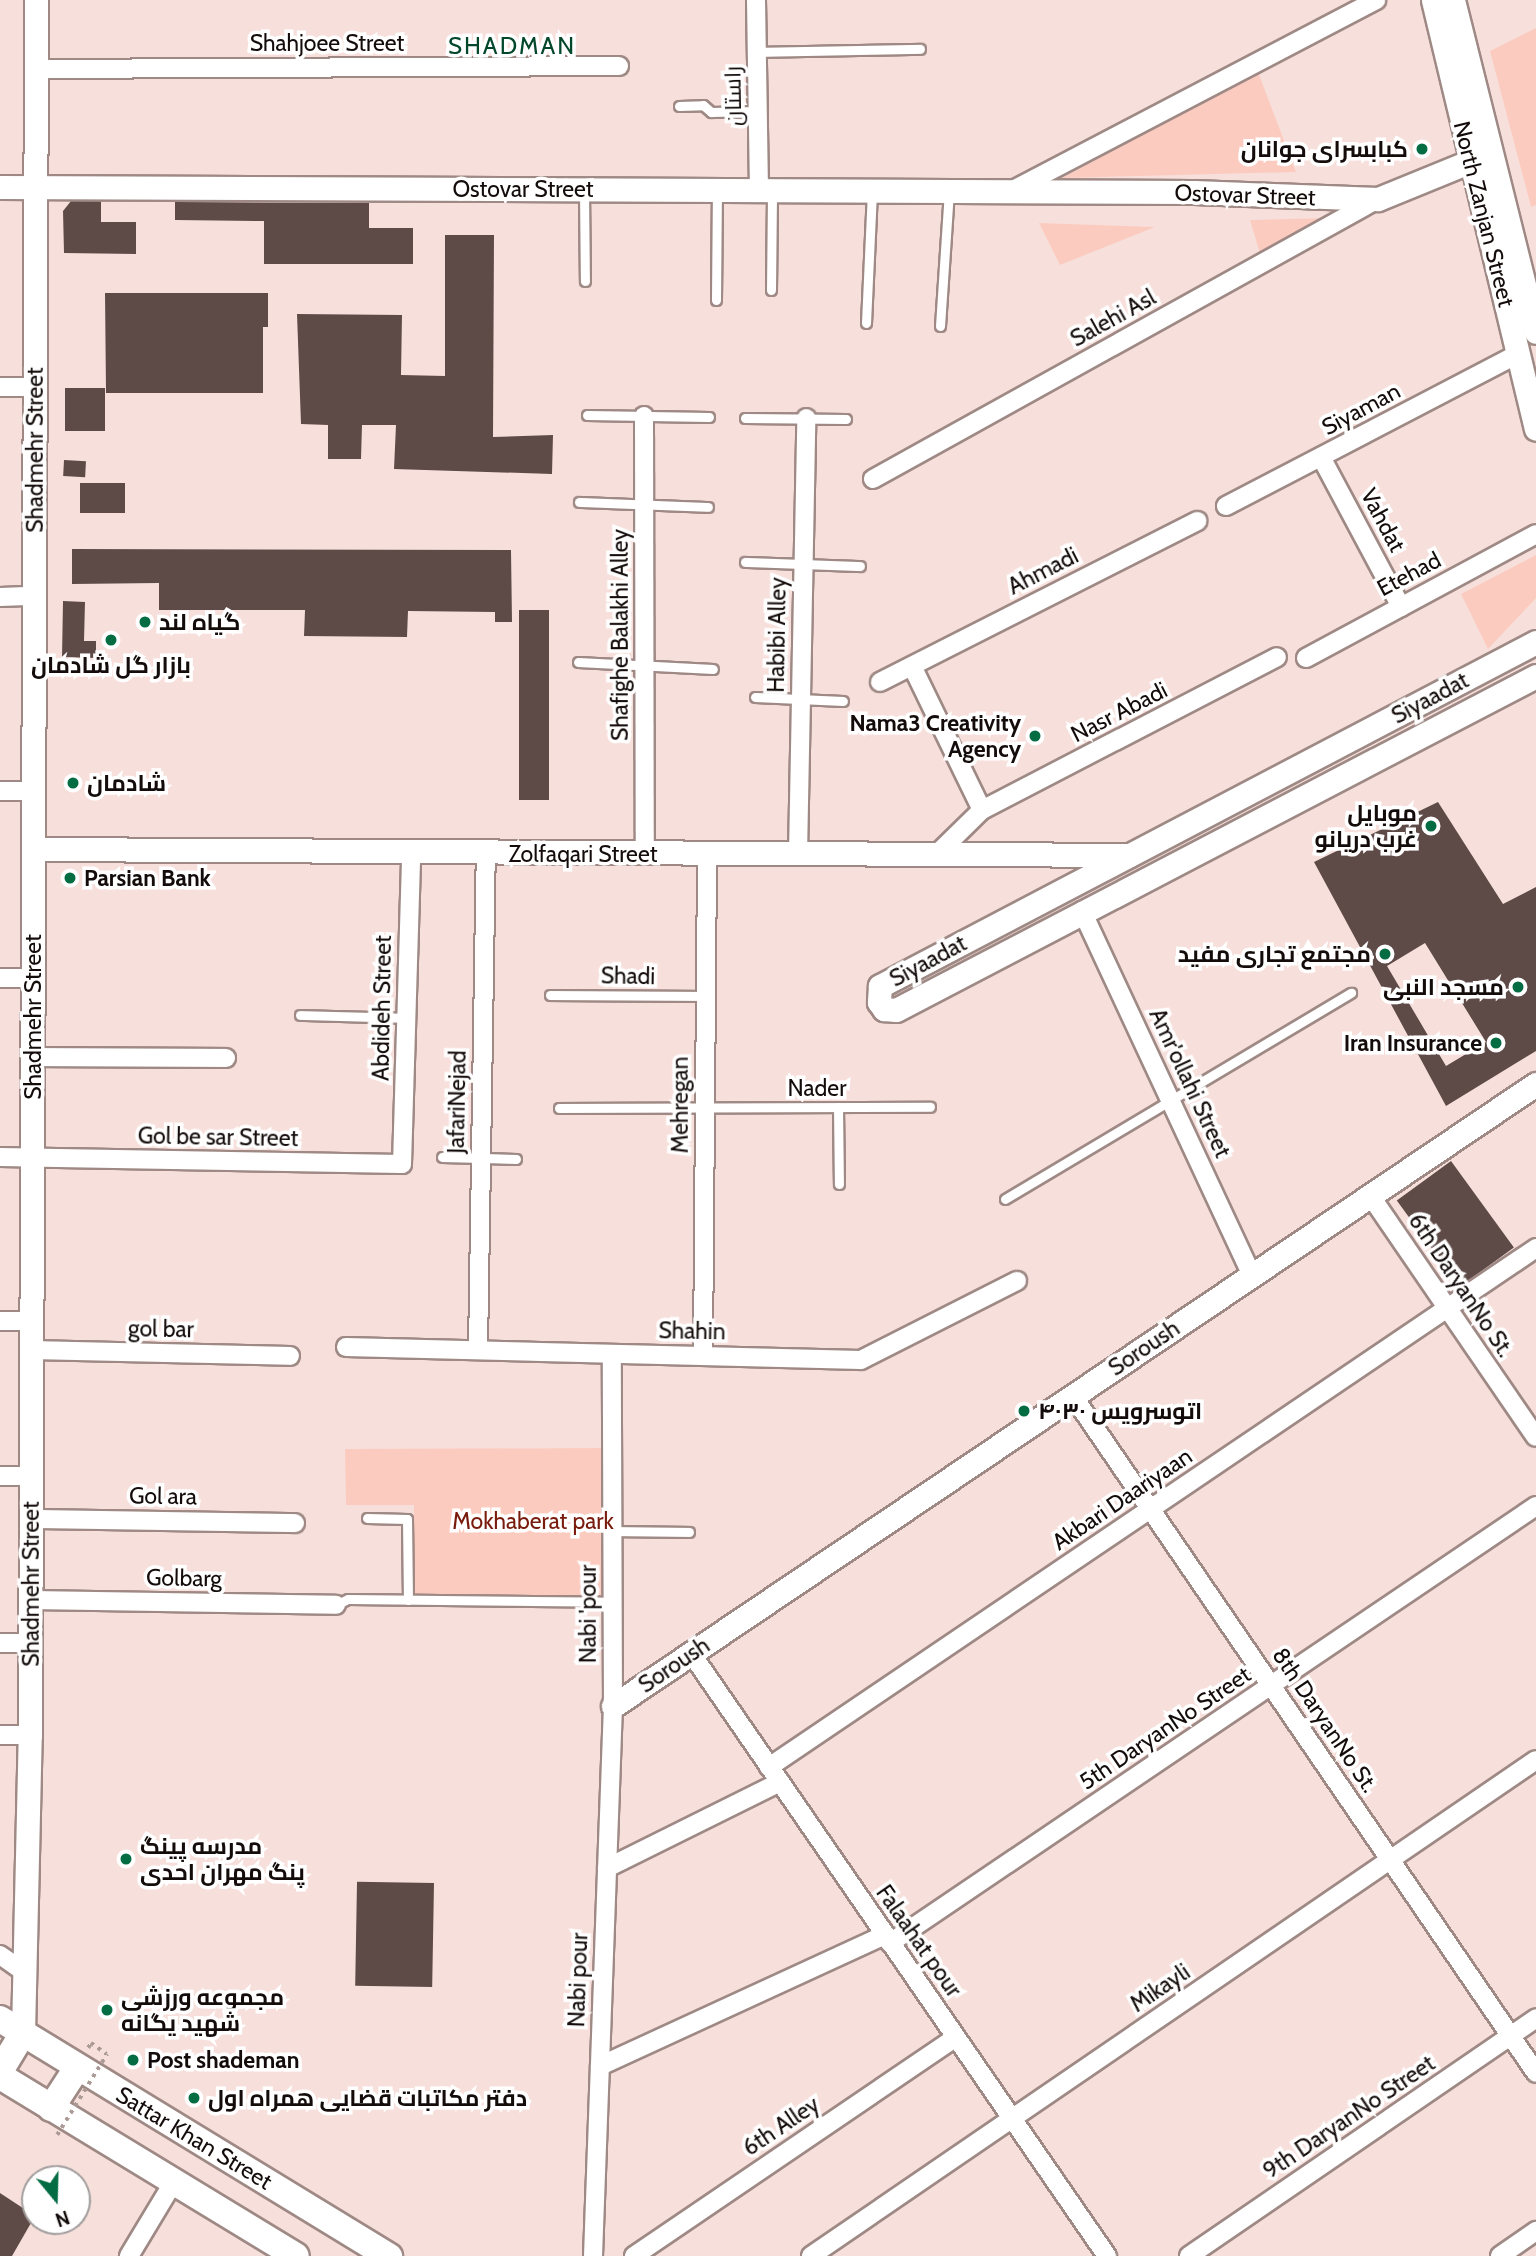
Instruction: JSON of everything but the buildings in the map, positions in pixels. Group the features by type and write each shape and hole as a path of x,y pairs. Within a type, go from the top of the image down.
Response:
{"main road":[{"name":"Sattar Khan Street","path":"0,2019 76,2068 389,2256"},
{"path":"23,2033 0,2073 51,2108 296,2256"},
{"path":"51,2108 76,2068"}],"street":[{"name":"Shadmehr Street","path":"23,2033 31,1600 36,0"},
{"name":"راستان","path":"756,0 758,111 765,190"},
{"name":"Ostovar Street","path":"1010,192 1376,0"},
{"name":"North Zanjan Street","path":"1433,0 1536,429"},
{"name":"North Zanjan Street","path":"1453,0 1536,332"},
{"name":"Shahjoee Street","path":"36,69 619,66"},
{"name":"Ostovar Street","path":"0,187 949,191 1378,199 1471,160"},
{"name":"Salehi Asl","path":"873,479 1378,199"},
{"name":"Siyaman","path":"1226,506 1518,354"},
{"path":"0,387 35,387"},
{"name":"Shafighe Balakhi Alley","path":"644,416 645,854"},
{"name":"Habibi Alley","path":"797,854 806,418"},
{"name":"Vahdat","path":"1321,457 1401,607"},
{"name":"Ahmadi","path":"880,682 1196,521"},
{"name":"Etehad","path":"1306,658 1536,534"},
{"path":"0,597 34,596"},
{"path":"1510,656 1536,629"},
{"name":"Siyaadat","path":"1132,855 1536,642"},
{"name":"Nasr Abadi","path":"937,854 982,810 1277,657"},
{"path":"912,666 982,810"},
{"path":"1484,670 1507,679 1497,697"},
{"name":"Siyaadat","path":"1094,863 880,986 879,1002 884,1009 896,1010 1533,679"},
{"path":"0,791 33,791"},
{"name":"Zolfaqari Street","path":"33,849 411,854 937,854 1094,863 1132,855"},
{"name":"Abdideh Street","path":"402,1164 411,854"},
{"name":"JafariNejad","path":"478,1350 486,854"},
{"name":"Mehregan","path":"703,1356 706,854"},
{"name":"Amr'ollahi Street","path":"1082,911 1252,1275"},
{"path":"0,978 33,978"},
{"path":"33,1057 226,1058"},
{"name":"Soroush","path":"612,1706 1536,1084"},
{"name":"Gol be sar Street","path":"0,1157 402,1164"},
{"name":"6th DaryanNo St.","path":"1370,1195 1536,1437"},
{"name":"Akbari Daariyaan","path":"769,1767 1536,1248"},
{"name":"Shahin","path":"346,1347 861,1360 1017,1281"},
{"path":"0,1321 32,1321"},
{"name":"gol bar","path":"32,1350 290,1356"},
{"name":"Nabi 'pour","path":"612,1354 612,1706"},
{"name":"8th DaryanNo St.","path":"1073,1396 1536,2073"},
{"path":"0,1476 31,1476"},
{"name":"5th DaryanNo Street","path":"600,2066 888,1939 1536,1506"},
{"name":"Gol ara","path":"31,1519 295,1522"},
{"name":"Golbarg","path":"31,1600 342,1602"},
{"path":"0,1643 30,1643"},
{"name":"Falaahat pour","path":"691,1653 1107,2256"},
{"name":"Nabi pour","path":"593,2256 612,1706"},
{"path":"0,1735 30,1735"},
{"name":"Mikayli","path":"811,2256 1536,1760"},
{"path":"607,1867 780,1782"},
{"path":"0,1955 26,1973"},
{"name":"9th DaryanNo Street","path":"1189,2256 1536,2018"},
{"name":"6th Alley","path":"634,2256 956,2037"},
{"path":"129,2256 173,2183"},
{"path":"1500,2256 1536,2231"}],"lane":[{"path":"757,52 920,50"},
{"path":"679,106 703,105 711,113 758,111"},
{"path":"584,189 585,281"},
{"path":"716,190 716,300"},
{"path":"765,190 771,290"},
{"path":"866,323 872,191"},
{"path":"940,326 949,191"},
{"path":"587,415 709,417"},
{"path":"745,418 846,419"},
{"path":"579,502 708,507"},
{"path":"745,562 860,566"},
{"path":"578,662 713,669"},
{"path":"755,697 844,701"},
{"path":"1005,1199 1351,993"},
{"name":"Shadi","path":"550,995 706,996"},
{"path":"300,1015 406,1018"},
{"path":"838,1107 839,1184"},
{"name":"Nader","path":"559,1108 930,1107"},
{"path":"442,1157 516,1159"},
{"path":"366,1518 407,1519 408,1600"},
{"path":"612,1531 689,1532"},
{"name":"Golbarg","path":"342,1602 612,1602"}],"path":[{"path":"57,2135 107,2054 90,2043"}],"green space":[{"path":"1536,28 1536,205 1531,207 1490,51"},
{"path":"1258,72 1296,172 1062,178"},
{"path":"1326,218 1261,257 1250,220"},
{"path":"1039,223 1155,227 1060,265"},
{"path":"1536,555 1536,598 1488,649 1461,594"},
{"name":"Mokhaberat park","path":"608,1448 604,1596 413,1595 414,1505 346,1505 345,1449"}],"place":[{"name":"کبابسرای جوانان","path":"1422,149"},
{"name":"گیاه لند","path":"145,622"},
{"name":"بازار گل شادمان","path":"111,640"},
{"name":"Nama3 Creativity Agency","path":"1035,736"},
{"name":"شادمان","path":"73,783"},
{"name":"موبایل غرب دریانو","path":"1431,826"},
{"name":"Parsian Bank","path":"70,878"},
{"name":"مجتمع تجاری مفید","path":"1385,954"},
{"name":"مسجد النبی","path":"1518,987"},
{"name":"Iran Insurance","path":"1496,1043"},
{"name":"اتوسرویس ۴۰۳۰","path":"1024,1411"},
{"name":"مدرسه پینگ پنگ مهران احدی","path":"126,1859"},
{"name":"مجموعه ورزشی شهید یگانه","path":"107,2010"},
{"name":"Post shademan","path":"133,2060"},
{"name":"دفتر مکاتبات قضایی همراه اول","path":"194,2098"}],"district":[{"name":"SHADMAN","path":"512,46"}]}
